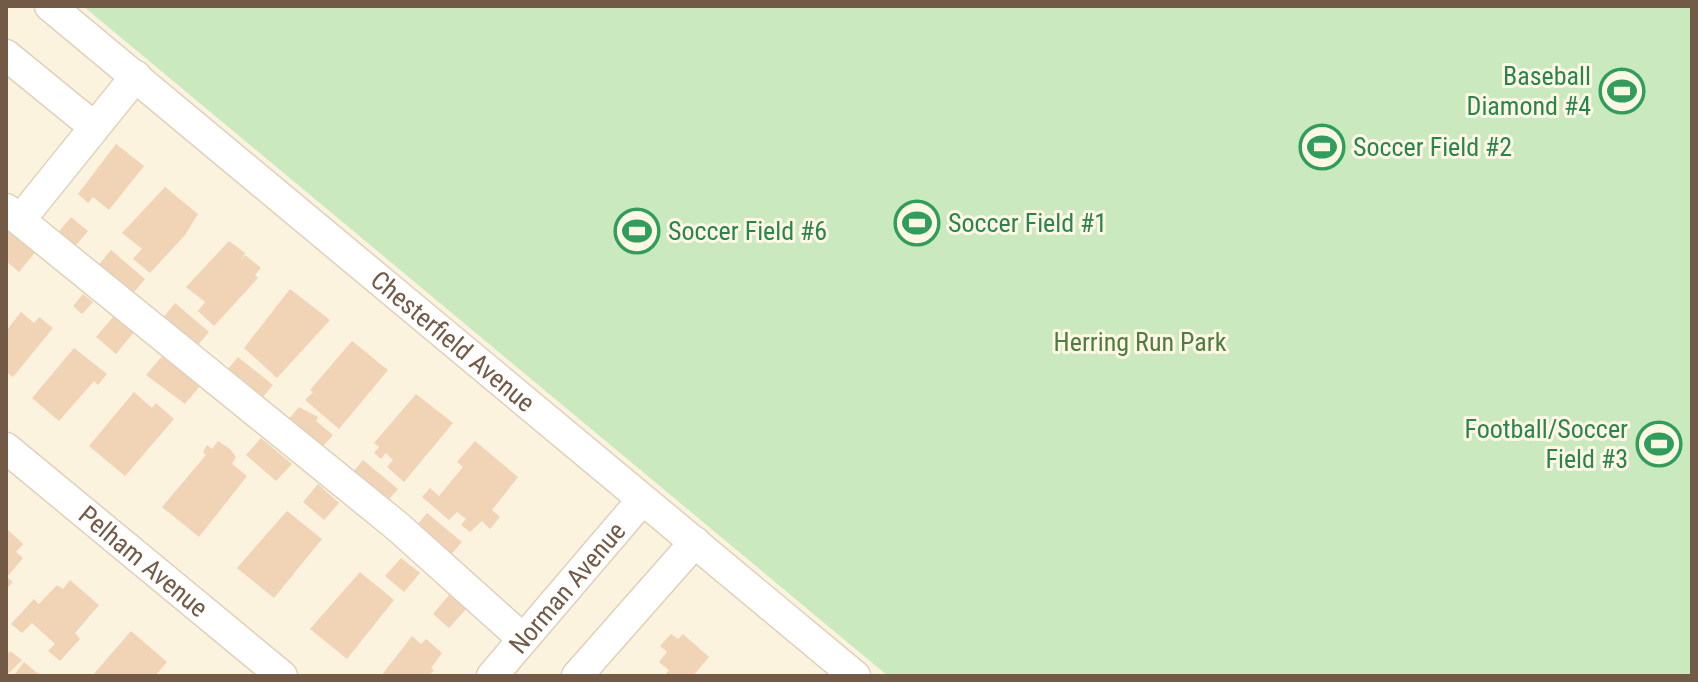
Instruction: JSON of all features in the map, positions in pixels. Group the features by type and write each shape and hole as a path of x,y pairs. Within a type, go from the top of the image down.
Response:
{"street":[{"name":"Chesterfield Avenue","path":"50,6 855,676"},
{"path":"6,55 93,126"},
{"path":"136,76 13,214 397,526 523,639"},
{"name":"Pelham Avenue","path":"6,448 282,676"},
{"name":"Norman Avenue","path":"492,676 642,500"},
{"path":"577,676 695,542"}],"green space":[{"name":"Herring Run Park","path":"83,6 1692,6 1692,676 888,676"}],"building":[{"path":"116,144 144,166 109,210 93,197 88,203 78,194"},
{"path":"165,187 198,214 185,235 150,273 133,259 142,249 122,233"},
{"path":"71,217 88,231 72,250 55,236"},
{"path":"10,228 37,250 19,272 6,261 6,232"},
{"path":"229,241 245,253 241,261 245,255 261,268 255,275 258,278 214,326 198,311 205,302 186,287"},
{"path":"111,250 145,279 129,298 95,269"},
{"path":"290,289 330,320 277,378 244,348"},
{"path":"83,294 93,302 82,314 73,306"},
{"path":"175,303 209,332 193,351 159,323"},
{"path":"21,312 34,323 39,317 53,328 13,377 6,372 6,331"},
{"path":"114,316 134,332 116,354 96,337"},
{"path":"352,341 388,370 339,429 305,400"},
{"path":"74,348 107,374 98,385 94,381 59,421 32,398"},
{"path":"163,355 199,387 185,404 146,375"},
{"path":"238,357 273,385 257,404 223,375"},
{"path":"134,392 152,408 156,403 174,419 125,476 89,446"},
{"path":"416,394 453,423 404,482 387,467 393,460 386,453 381,459 374,453 379,447 374,443"},
{"path":"299,407 318,417 316,421 333,435 316,454 283,426"},
{"path":"261,438 292,464 276,481 246,455"},
{"path":"218,441 230,449 236,457 232,464 247,476 199,537 162,507 206,455 203,452 207,445 212,449"},
{"path":"475,441 518,477 492,510 500,517 490,529 482,521 470,532 461,525 466,519 457,512 449,520 422,497 430,488 439,496 463,467 457,462"},
{"path":"363,460 398,489 382,507 348,478"},
{"path":"318,484 339,503 324,520 303,502"},
{"path":"287,511 322,539 274,598 237,568"},
{"path":"427,513 462,542 446,560 412,531"},
{"path":"6,528 23,544 16,552 23,558 7,577 13,582 6,589"},
{"path":"401,558 420,573 404,592 385,576"},
{"path":"360,572 394,600 347,659 310,629"},
{"path":"70,580 99,605 75,633 80,639 60,661 48,651 55,644 32,623 22,633 11,624 34,599 39,604 57,585 63,589"},
{"path":"449,595 466,609 449,628 433,614"},
{"path":"131,631 167,662 155,676 92,676"},
{"path":"671,634 678,639 683,634 709,657 693,676 664,676 669,670 659,662 667,652 660,646"},
{"path":"412,636 421,644 426,639 442,653 431,668 434,670 429,676 381,676"},
{"path":"10,651 22,660 6,676 6,656"},
{"path":"24,662 36,672 45,676 13,676"}],"place":[{"name":"Baseball Diamond #4","path":"1622,91"},
{"name":"Soccer Field #2","path":"1322,147"},
{"name":"Soccer Field #1","path":"917,223"},
{"name":"Soccer Field #6","path":"637,231"},
{"name":"Football/Soccer Field #3","path":"1659,444"}]}
